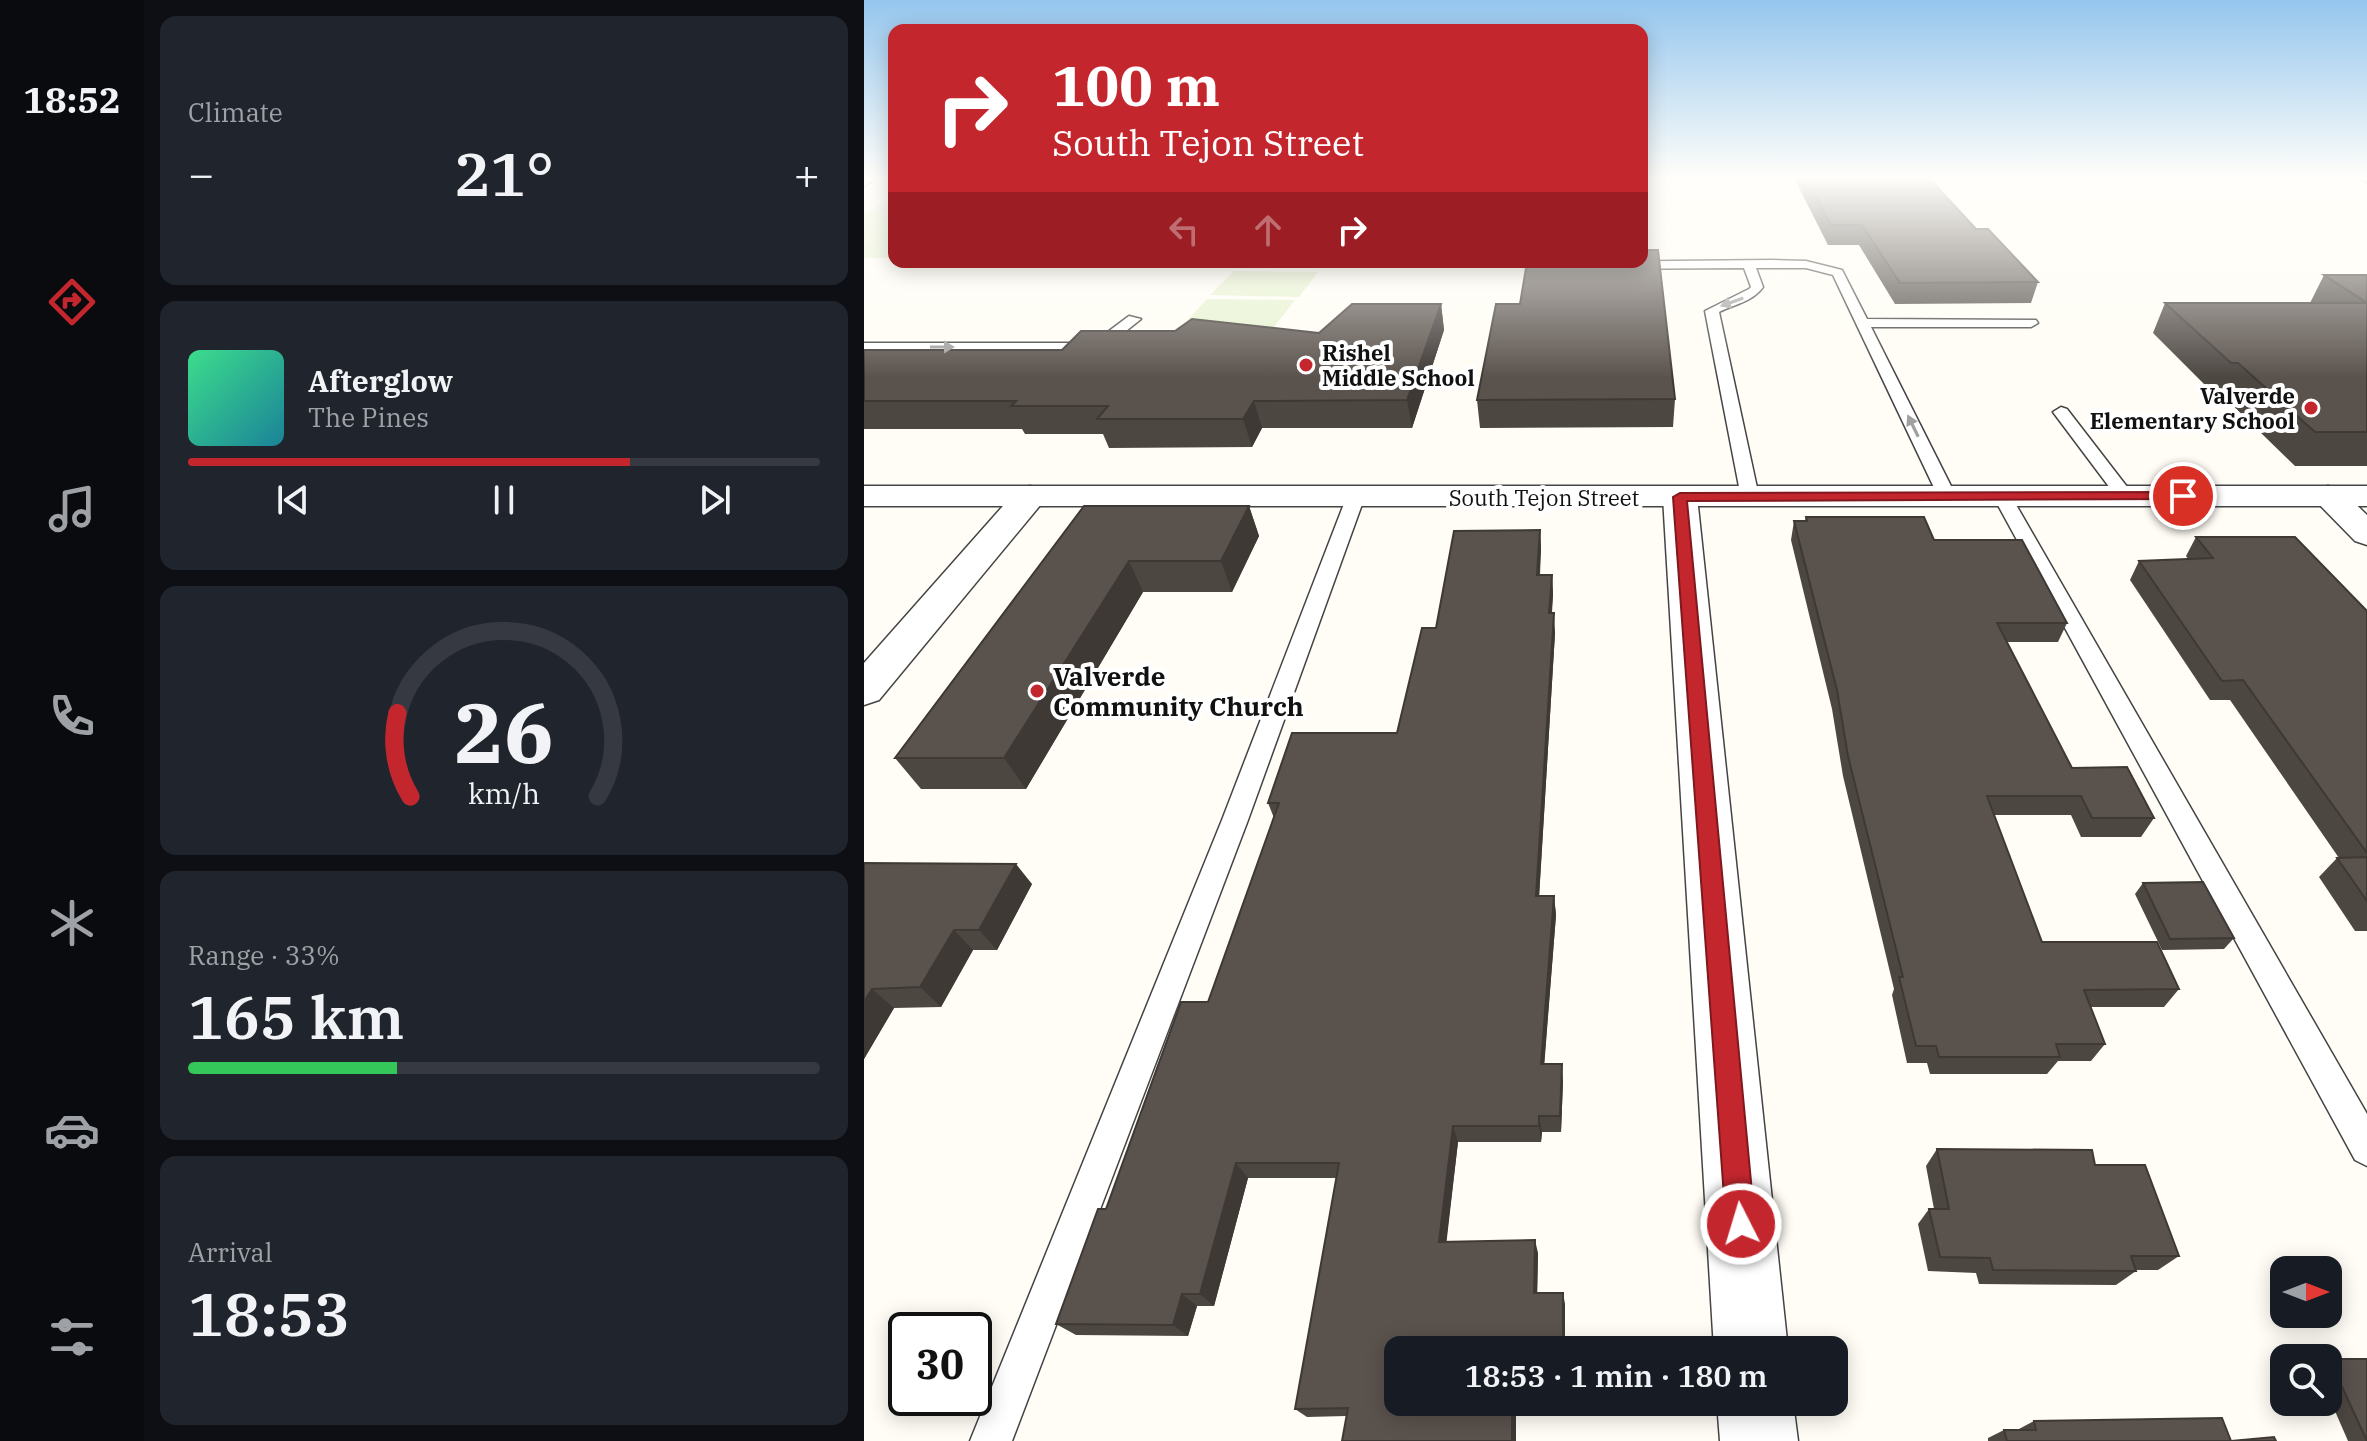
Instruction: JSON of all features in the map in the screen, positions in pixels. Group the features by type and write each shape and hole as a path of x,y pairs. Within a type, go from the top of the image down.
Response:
{"street":[{"name":"South Tejon Street","path":"864,496 2367,496"},
{"path":"864,690 1030,496"},
{"path":"2328,496 2367,534"},
{"path":"1680,497 1750,1336"},
{"path":"1756,1416 1759,1441"}],"lane":[{"path":"1749,264 1757,287 1753,293 1724,303 1712,311 1750,497"},
{"path":"1648,265 1803,264 1822,266 1838,273 1947,496"},
{"path":"864,347 1078,347 1106,340 1134,319"},
{"path":"1863,323 2031,323"},
{"path":"2061,412 2125,496"},
{"path":"991,1441 1235,820 1356,496"},
{"path":"2002,496 2367,1148"}],"green space":[{"path":"864,243 888,243 888,258 864,258"},
{"path":"1234,271 1318,272 1299,297 1210,295"},
{"path":"1207,299 1295,300 1274,327 1182,326"}],"building":[{"path":"1874,243 2001,243 2038,282 1900,283"},
{"path":"1648,250 1658,250 1675,399 1477,400 1496,304 1520,304 1526,268 1648,268"},
{"path":"2324,275 2367,275 2367,303"},
{"path":"2165,303 2367,303 2367,432 2315,432 2238,363 2231,363"},
{"path":"1352,304 1441,304 1407,400 1254,401 1243,419 1097,419 1108,406 1011,406 1016,401 864,401 864,350 1062,350 1081,331 1175,331 1192,319 1319,333"},
{"path":"1084,506 1249,506 1221,561 1129,561 1004,758 895,758"},
{"path":"1806,517 1924,517 1934,540 2022,540 2067,623 1997,623 2072,768 2127,767 2154,818 2092,818 2081,796 1987,796 2042,942 2157,942 2179,989 2084,990 2105,1044 2056,1044 2060,1057 1939,1057 1936,1046 1916,1046 1899,977 1903,977 1848,756 1837,690 1794,521 1807,521"},
{"path":"1540,530 1537,575 1552,575 1549,613 1554,613 1536,896 1554,896 1541,1064 1562,1064 1560,1116 1539,1116 1539,1126 1453,1126 1439,1242 1535,1240 1534,1293 1563,1293 1563,1336 1384,1336 1384,1416 1512,1416 1512,1441 1342,1441 1348,1408 1295,1409 1339,1163 1236,1163 1200,1294 1182,1294 1173,1325 1056,1324 1098,1209 1106,1209 1181,1002 1208,1002 1279,803 1268,803 1292,733 1397,733 1422,628 1436,628 1454,531"},
{"path":"2196,537 2295,537 2367,611 2367,853 2243,680 2222,681 2139,561 2213,558"},
{"path":"2367,857 2367,901 2337,858"},
{"path":"864,863 1016,864 979,930 954,930 920,987 872,989 864,1002"},
{"path":"2203,882 2234,938 2170,939 2143,883"},
{"path":"1937,1149 2092,1150 2095,1165 2145,1165 2179,1256 2131,1256 2136,1271 1993,1270 1990,1258 1940,1257 1929,1209 1949,1209"},
{"path":"2342,1359 2367,1359 2367,1441 2342,1387"},
{"path":"2222,1418 2231,1441 2007,1441 2004,1430 2036,1430 2034,1421"},
{"path":"2274,1437 2276,1441 2231,1441"}],"place":[{"name":"Rishel Middle School","path":"1306,365"},
{"name":"Valverde Elementary School","path":"2311,408"},
{"name":"Valverde Community Church","path":"1037,691"}],"route":[{"path":"1741,1224 1680,497 2183,496"}]}
